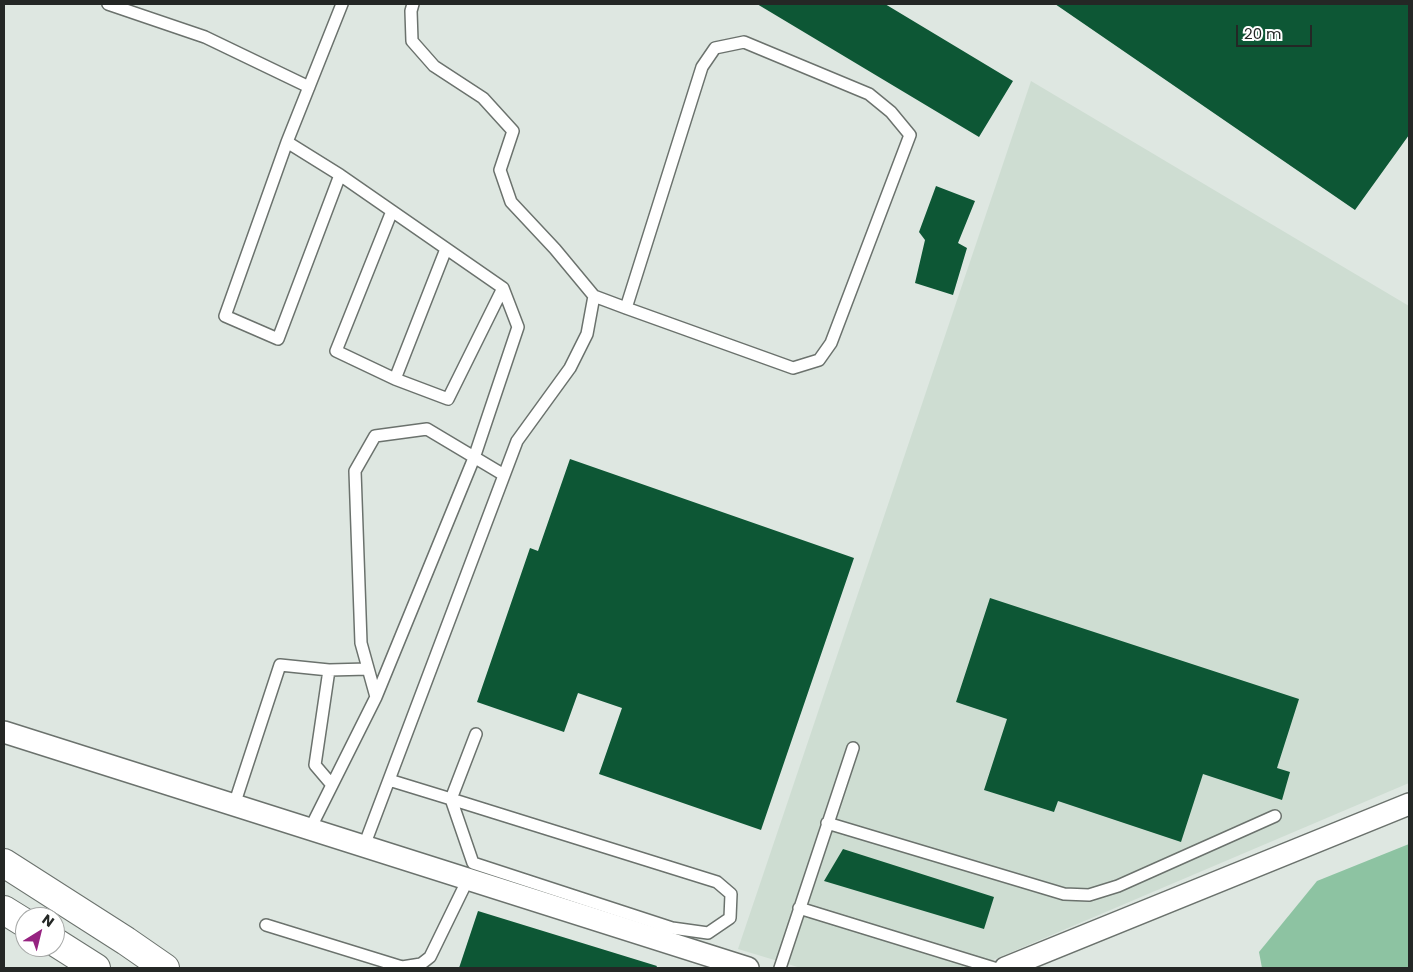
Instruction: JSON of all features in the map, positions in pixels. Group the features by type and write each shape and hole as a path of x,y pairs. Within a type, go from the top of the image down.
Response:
{"main road":[{"path":"4,863 126,941 164,968"},
{"path":"4,910 15,917"},
{"path":"65,948 96,968"}],"street":[{"path":"4,732 748,968"},
{"path":"1005,968 1409,804"}],"lane":[{"path":"108,4 205,37 309,87"},
{"path":"340,175 278,340 225,316 287,142 342,4"},
{"path":"413,4 411,11 412,41 434,66 483,98 513,131 500,170 511,202 594,296 626,308 793,368 819,360 831,343 910,135 891,112 869,94 744,42 715,48 702,67 626,308"},
{"path":"287,142 340,175 502,288 518,327 474,458 376,698 310,829"},
{"path":"392,211 336,351 395,379 448,398 502,288"},
{"path":"395,379 446,249"},
{"path":"364,846 517,441 570,368 587,334 594,296"},
{"path":"376,698 361,643 355,471 375,436 427,429 504,475"},
{"path":"234,805 280,665 329,670 368,669"},
{"path":"329,670 315,764 332,785"},
{"path":"389,780 451,800 717,882 731,894 730,918 708,933 672,928 473,863 451,800 476,734"},
{"path":"780,968 853,748"},
{"path":"827,823 1064,894 1089,895 1118,886 1275,816"},
{"path":"266,925 402,967 421,964 430,957 468,879"},
{"path":"800,908 994,968"}],"shaded area":[{"path":"1031,81 1409,306 1409,783 974,968 801,968 738,949"}],"green space":[{"path":"1409,844 1409,968 1262,968 1259,952 1317,881"}],"building":[{"path":"757,4 885,4 1013,81 979,137"},
{"path":"1055,4 1409,4 1409,135 1355,210"},
{"path":"936,186 975,201 958,243 967,248 953,295 915,283 925,240 919,232"},
{"path":"570,459 854,558 761,830 599,774 622,708 578,693 564,732 477,702 530,548 538,551"},
{"path":"990,598 1299,699 1277,768 1290,772 1282,800 1203,774 1181,842 1058,801 1054,812 984,790 1007,719 956,702"},
{"path":"843,849 994,897 984,929 824,881"},
{"path":"478,911 657,966 656,968 459,968"}]}
